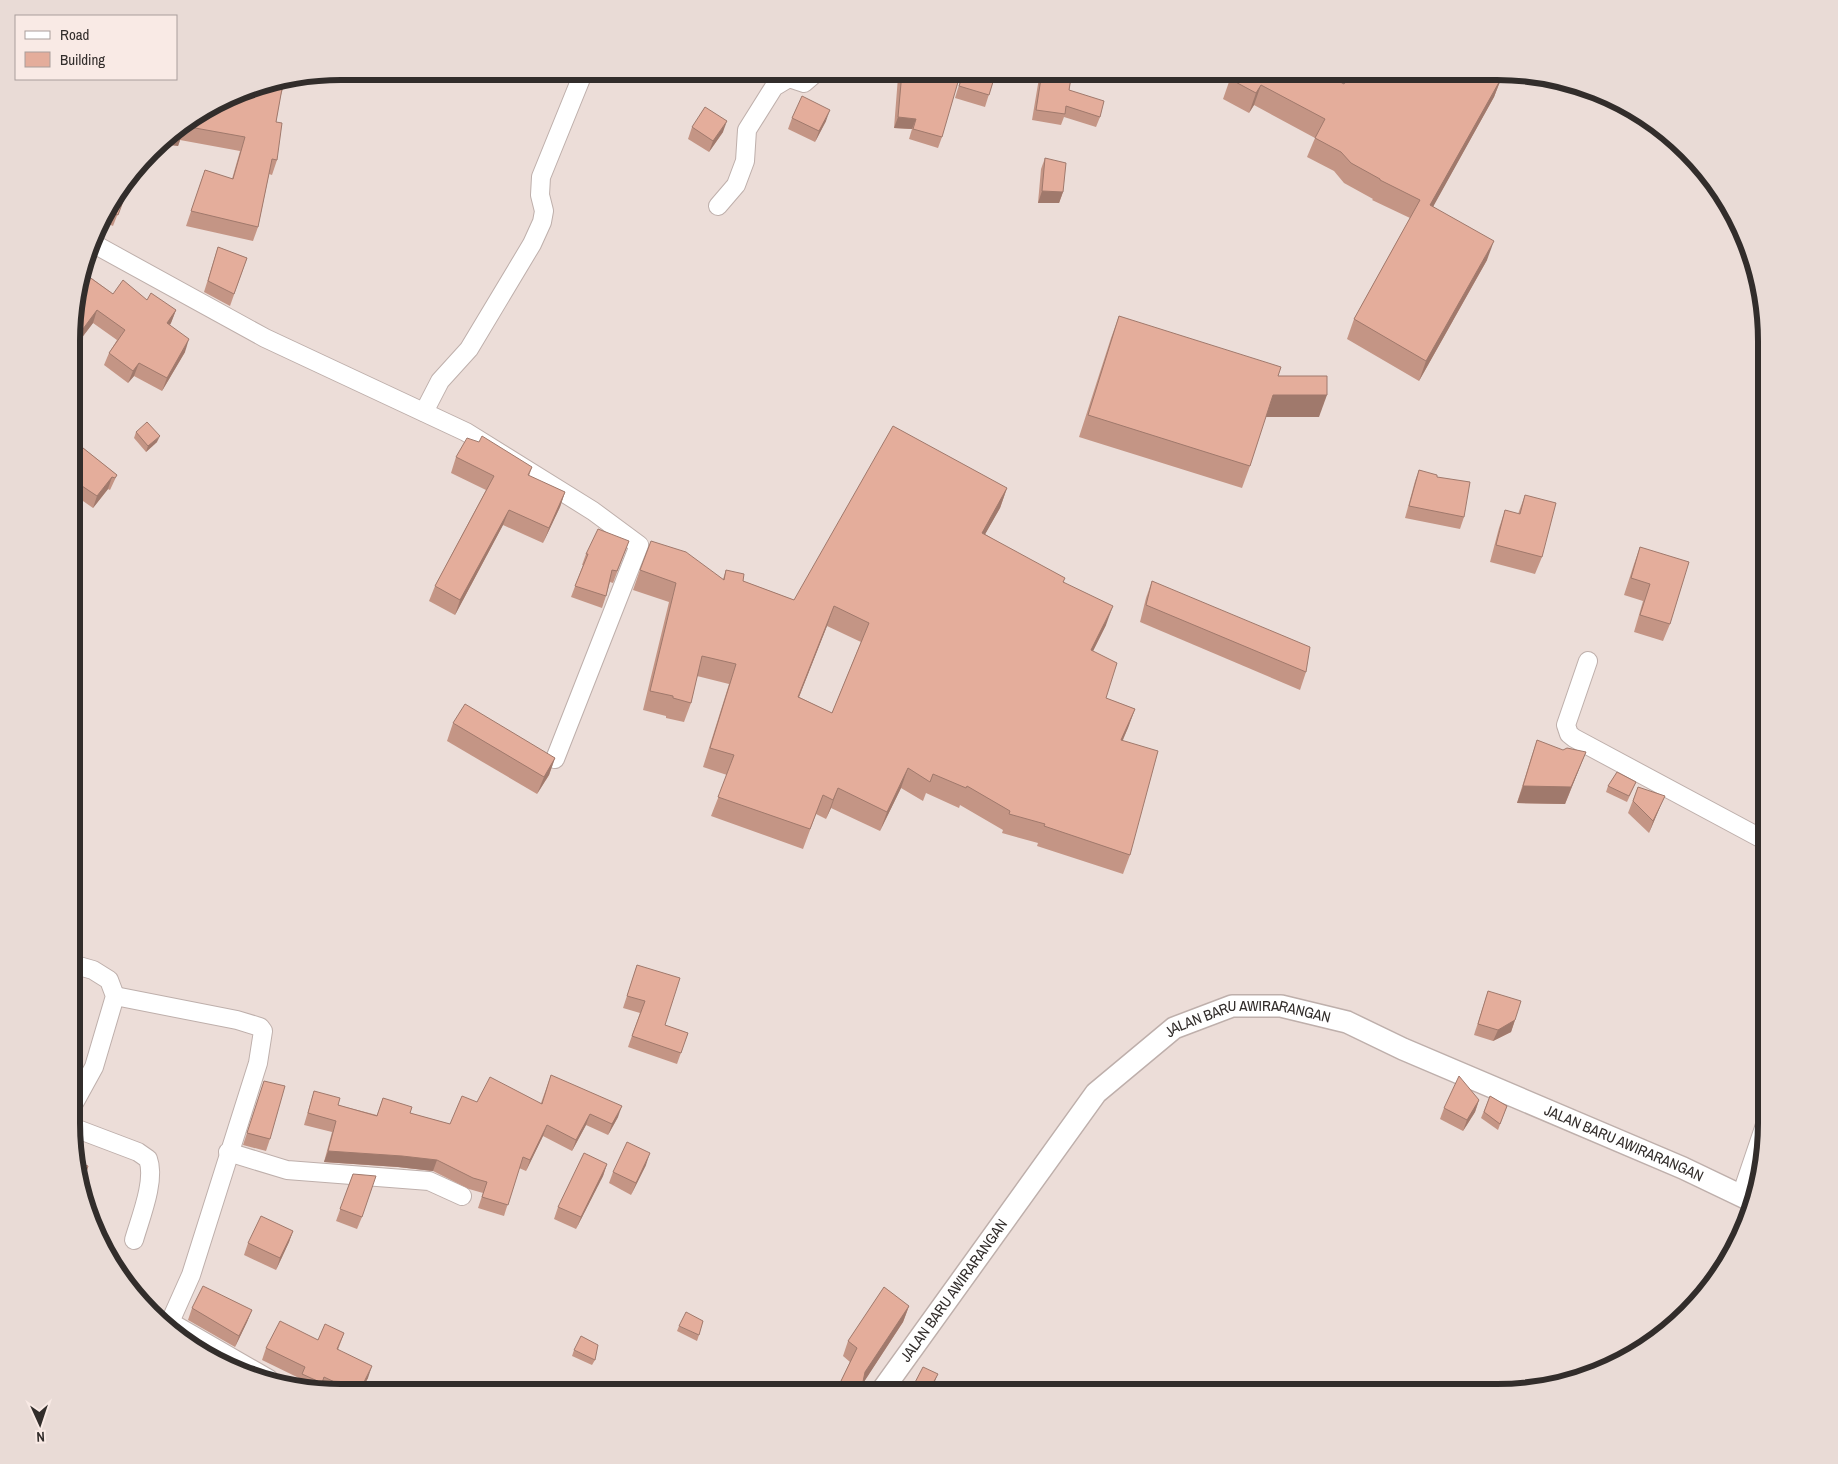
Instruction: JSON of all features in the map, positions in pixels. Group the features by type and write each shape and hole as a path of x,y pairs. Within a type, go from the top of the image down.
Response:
{"street":[{"path":"424,412 440,380 469,349 532,244 542,222 544,211 540,195 541,177 580,80"},
{"path":"718,206 736,185 745,161 747,130 774,87 786,80"},
{"path":"795,80 804,83 808,80"},
{"path":"98,246 265,338 466,432 593,511 639,545 555,759"},
{"path":"1588,661 1566,726 1569,734 1758,837"},
{"path":"80,966 93,970 109,980 115,996 94,1067 80,1092"},
{"path":"115,996 238,1020 260,1027 263,1036 258,1063 228,1152 191,1275 170,1320"},
{"name":"JALAN BARU AWIRARANGAN","path":"887,1384 1096,1093 1174,1028 1232,1006 1281,1006 1347,1022 1403,1049 1684,1168 1746,1198"},
{"path":"80,1130 138,1152 148,1159 150,1171 146,1197 134,1240"},
{"path":"228,1152 287,1170 379,1178 420,1179 429,1181 462,1196"},
{"path":"1746,1198 1754,1166"},
{"path":"199,1342 234,1361"}],"building":[{"path":"901,80 950,80 958,82 942,137 913,129 916,119 898,117"},
{"path":"961,80 994,80 989,95 959,86"},
{"path":"1041,80 1071,80 1069,90 1104,101 1100,117 1066,106 1065,114 1036,110"},
{"path":"1232,80 1337,80 1344,84 1346,80 1500,80 1430,205 1494,241 1426,361 1354,319 1420,200 1351,163 1341,152 1315,138 1325,119 1261,85 1256,93"},
{"path":"282,87 276,122 282,123 277,160 272,159 258,227 191,211 205,170 233,179 245,137 191,127 225,107 257,94"},
{"path":"802,96 830,110 819,131 792,118"},
{"path":"705,107 727,121 713,141 692,127"},
{"path":"1045,158 1066,163 1063,192 1042,191"},
{"path":"126,193 118,215 113,213"},
{"path":"218,247 247,258 234,294 208,281"},
{"path":"88,276 113,294 123,280 147,300 151,293 176,310 167,323 189,339 167,378 139,363 133,371 109,353 125,330 97,310 81,332 82,307"},
{"path":"1119,316 1281,367 1278,376 1327,376 1327,395 1273,395 1250,466 1088,415"},
{"path":"147,422 160,436 148,446 136,432"},
{"path":"893,426 1007,488 982,533 1065,578 1063,582 1113,606 1091,650 1117,663 1106,698 1135,709 1121,740 1158,751 1130,855 1044,826 1045,824 1009,814 1010,811 967,786 966,788 933,774 930,782 908,768 887,812 838,788 833,800 823,795 810,829 718,797 734,755 710,748 736,664 702,656 691,703 673,698 673,696 650,691 676,583 640,570 651,541 686,552 724,580 726,570 744,574 743,581 794,600","holes":["834,606 869,623 832,713 798,697"]},
{"path":"482,436 532,467 528,475 565,492 549,528 509,510 460,600 435,586 494,476 456,457 467,438 479,442"},
{"path":"80,446 117,475 115,478 112,477 97,496 80,485"},
{"path":"1419,470 1437,475 1437,477 1470,482 1464,517 1409,506"},
{"path":"1525,495 1556,503 1542,557 1496,545 1505,510 1520,514"},
{"path":"598,529 629,541 617,571 612,570 606,596 575,586 588,554 586,554"},
{"path":"1640,547 1689,562 1670,624 1640,615 1650,584 1631,578"},
{"path":"1152,581 1310,647 1306,672 1146,605"},
{"path":"465,704 555,758 544,777 453,723"},
{"path":"1537,740 1563,750 1567,748 1586,752 1571,787 1523,786"},
{"path":"1617,772 1636,782 1629,796 1608,786"},
{"path":"1638,787 1665,796 1653,821 1633,801"},
{"path":"637,965 680,978 665,1025 688,1033 681,1053 632,1036 645,1001 627,996"},
{"path":"1488,991 1521,1001 1515,1020 1498,1030 1478,1024"},
{"path":"551,1075 622,1106 612,1124 590,1114 576,1140 547,1125 530,1160 523,1157 508,1205 482,1197 487,1182 473,1178 437,1160 328,1151 336,1121 308,1113 314,1091 340,1098 338,1105 377,1116 383,1098 412,1107 410,1113 450,1124 462,1096 477,1102 490,1077 542,1104"},
{"path":"1459,1076 1479,1100 1467,1120 1444,1108"},
{"path":"264,1081 285,1086 270,1139 247,1133"},
{"path":"1490,1096 1507,1106 1500,1124 1484,1112"},
{"path":"627,1142 650,1153 636,1183 613,1172"},
{"path":"584,1153 607,1164 581,1217 558,1207"},
{"path":"83,1164 88,1166 85,1175"},
{"path":"353,1174 376,1176 362,1217 340,1209"},
{"path":"261,1216 293,1231 280,1258 248,1243"},
{"path":"203,1286 252,1310 239,1336 192,1308"},
{"path":"884,1287 909,1306 865,1372 862,1384 847,1384 841,1381 857,1348 848,1341"},
{"path":"686,1312 703,1321 699,1335 679,1326"},
{"path":"280,1321 318,1340 325,1324 344,1333 337,1349 372,1366 363,1384 339,1384 324,1377 322,1383 302,1374 305,1367 266,1348"},
{"path":"581,1336 598,1345 595,1360 574,1350"},
{"path":"923,1367 938,1374 932,1384 914,1384"}]}
